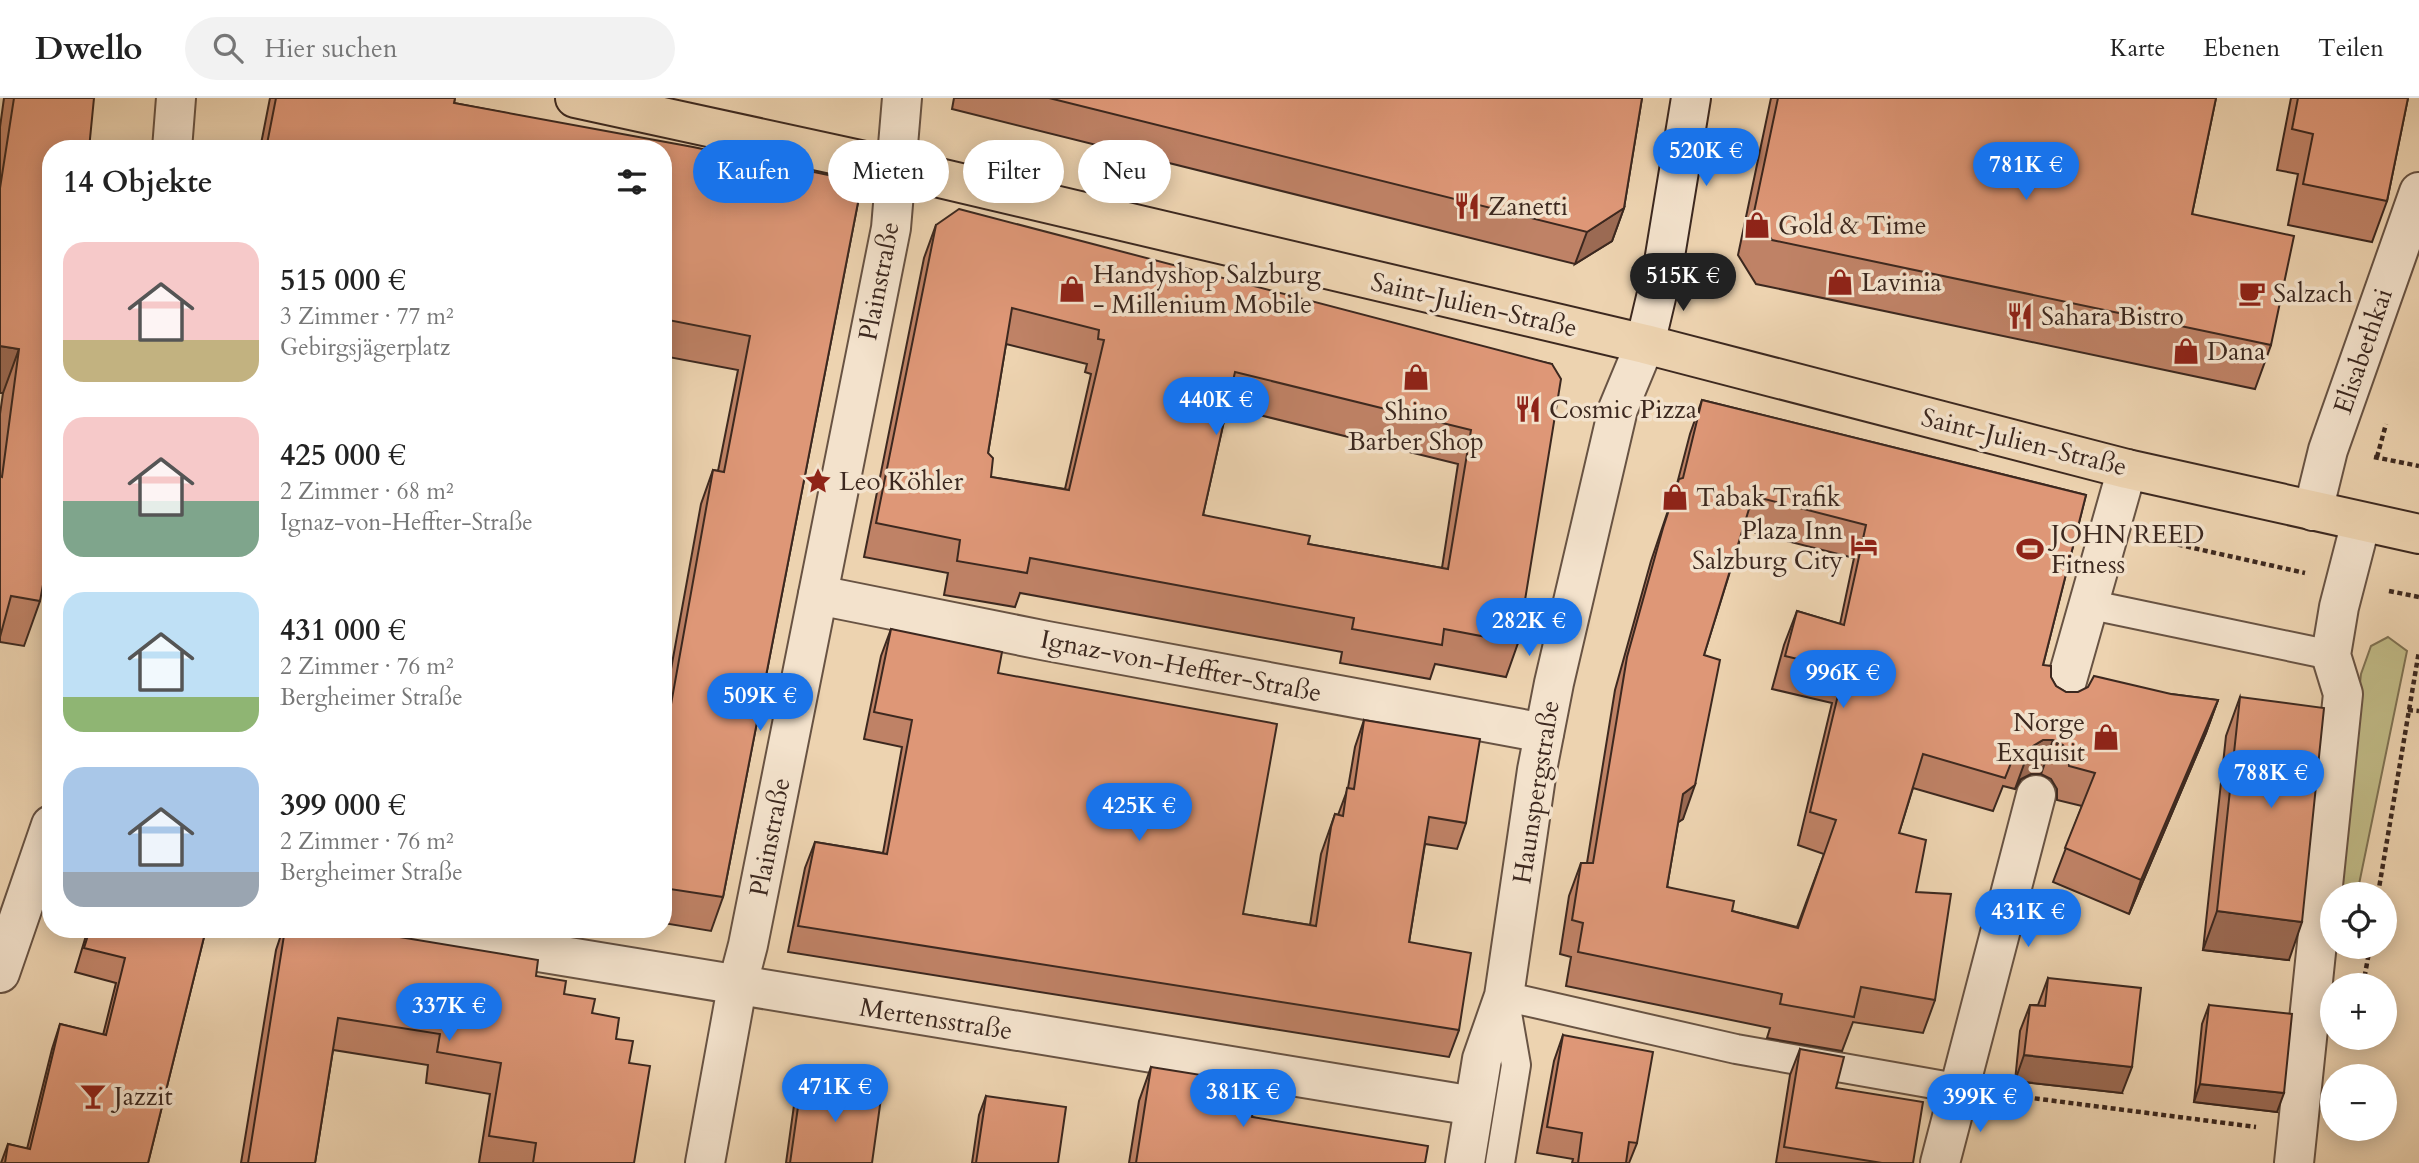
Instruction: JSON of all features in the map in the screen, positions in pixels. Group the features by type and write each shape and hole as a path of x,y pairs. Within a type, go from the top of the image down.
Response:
{"main road":[{"name":"Saint-Julien-Straße","path":"575,98 828,153"},
{"name":"Saint-Julien-Straße","path":"949,180 1645,344 2127,469 2419,534"}],"street":[{"path":"173,140 176,98"},
{"name":"Plainstraße","path":"899,140 902,98"},
{"name":"Haunspergstraße","path":"1465,1163 1482,1059 1504,996 1544,733 1618,409 1645,344 1663,268 1691,98"},
{"name":"Elisabethkai","path":"2313,511 2328,450 2419,192"},
{"name":"Plainstraße","path":"705,1163 737,987 751,932 891,228 894,203"},
{"path":"2060,705 2127,469"},
{"path":"2297,1148 2343,694 2331,655 2345,581 2366,523"},
{"name":"Ignaz-von-Heffter-Straße","path":"818,595 1153,661 1544,733"},
{"path":"1940,1163 1962,1089 2036,795"},
{"path":"0,973 42,860"},
{"name":"Mertensstraße","path":"451,938 1474,1107"}],"lane":[{"path":"2087,604 2331,655"},
{"path":"1500,1163 1516,1065 1504,996 1736,1049 1962,1089"}],"path":[{"path":"2377,457 2419,466"},
{"path":"2143,537 2345,581"},
{"path":"2380,882 2419,651"},
{"path":"2408,710 2419,712"},
{"path":"1962,1089 2297,1148"}],"shaded area":[{"path":"2388,637 2407,651 2359,882 2338,882 2361,674 2371,646"}],"building":[{"path":"14,98 94,98 90,140 42,140 42,590 40,601 11,596 0,637 0,476 2,477 19,349 0,346 0,188"},
{"path":"276,98 455,98 454,103 655,140 268,140"},
{"path":"1049,98 1642,98 1624,208 1587,232"},
{"path":"1778,98 2216,98 2192,214 2294,236 2271,345 1772,240 1754,212"},
{"path":"2298,98 2408,98 2387,201 2303,184 2313,134 2292,129"},
{"path":"672,143 693,147 693,203 814,203 814,172 828,175 828,203 858,203 723,897 672,889 672,699 713,470 724,472 750,336 672,321"},
{"path":"959,209 1552,364 1561,379 1518,643 1444,629 1442,645 1352,629 1354,618 1030,558 1027,573 957,561 960,540 876,523 936,225","holes":["1012,308 1099,330 1098,339 1104,340 1069,490 991,477 993,458 988,453","1235,372 1471,430 1448,569 1308,544 1310,536 1203,515"]},
{"path":"1702,400 2086,495 2043,665 2051,666 2051,677 2056,686 2066,692 2078,692 2088,687 2094,676 2171,694 2218,700 2141,880 2065,848 2095,773 2069,766 2069,755 2063,745 2053,740 2043,740 2033,746 2027,756 2015,753 2005,778 1923,754 1899,833 1926,840 1916,892 1951,894 1935,1000 1861,987 1854,1017 1780,1004 1782,994 1578,952 1583,923 1572,920 1581,863 1593,863 1627,657 1663,528 1679,479 1683,478","holes":["1753,496 1866,525 1844,625 1797,611 1785,656 1844,670 1810,812 1836,820 1798,928 1732,911 1734,901 1667,887 1683,794 1695,785 1720,660 1704,655"]},
{"path":"891,629 1002,652 998,673 1277,724 1243,914 1316,926 1331,827 1335,814 1343,816 1347,788 1354,789 1364,720 1480,739 1466,823 1429,817 1409,942 1471,953 1459,1030 798,926 815,842 887,854 912,720 874,712"},
{"path":"2240,697 2324,708 2302,922 2217,911"},
{"path":"87,938 204,938 148,1163 5,1163 8,1144 30,1149 60,1024 106,1035 125,958 84,948"},
{"path":"284,938 405,938 538,960 536,976 566,981 564,994 595,999 592,1013 619,1018 616,1039 633,1041 629,1063 650,1066 634,1163 533,1163 536,1143 489,1136 501,1063 437,1052 440,1034 338,1018 315,1163 248,1163"},
{"path":"2048,978 2141,988 2132,1067 2024,1055 2030,1005 2045,1006"},
{"path":"2209,1005 2292,1014 2284,1093 2200,1084"},
{"path":"1563,1035 1653,1052 1637,1143 1629,1142 1626,1163 1578,1163 1582,1133 1547,1127"},
{"path":"1800,1049 1844,1057 1836,1088 1923,1102 1913,1163 1882,1163 1784,1147"},
{"path":"1151,1067 1257,1084 1252,1117 1428,1146 1425,1163 1136,1163"},
{"path":"802,1079 882,1091 872,1163 790,1163"},
{"path":"986,1096 1066,1107 1058,1163 976,1163"}],"place":[{"name":"Zanetti","path":"1467,206"},
{"name":"Gold & Time","path":"1757,225"},
{"name":"Lavinia","path":"1840,282"},
{"name":"Handyshop Salzburg - Millenium Mobile","path":"1072,289"},
{"name":"Salzach","path":"2252,293"},
{"name":"Sahara Bistro","path":"2020,316"},
{"name":"Dana","path":"2186,351"},
{"name":"Shino Barber Shop","path":"1416,377"},
{"name":"Cosmic Pizza","path":"1528,409"},
{"name":"Leo Köhler","path":"818,481"},
{"name":"Tabak Trafik","path":"1675,497"},
{"name":"Plaza Inn Salzburg City","path":"1864,545"},
{"name":"JOHN REED Fitness","path":"2030,549"},
{"name":"Norge Exquisit","path":"2106,737"},
{"name":"Jazzit","path":"93,1096"}]}
